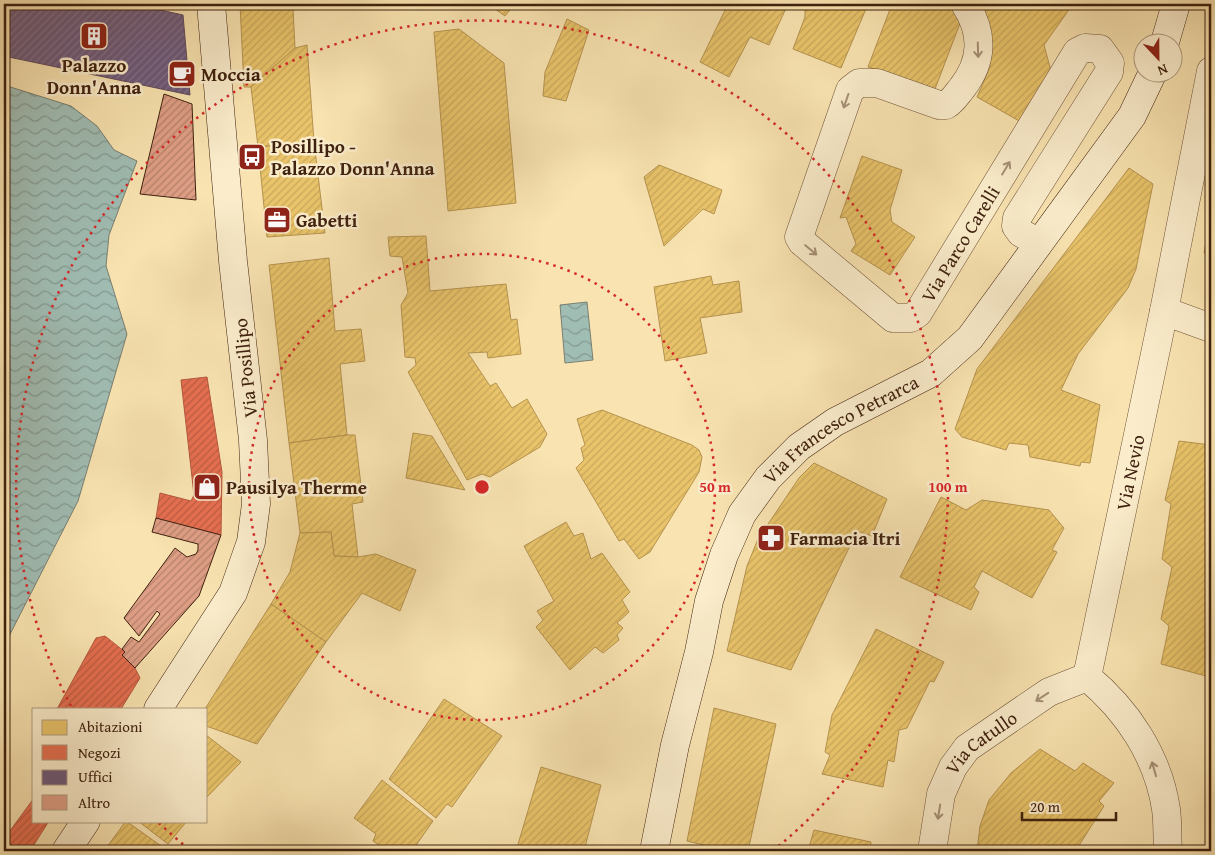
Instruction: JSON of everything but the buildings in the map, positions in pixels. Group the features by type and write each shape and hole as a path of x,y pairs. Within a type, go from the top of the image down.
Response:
{"street":[{"name":"Via Posillipo","path":"159,708 233,593 251,542 256,504 253,440 233,261 211,4"},
{"name":"Via Parco Carelli","path":"966,4 978,37 979,58 973,74 946,105 939,105 877,83 859,83 850,90 799,237 802,242 893,318 911,318 918,313 1077,52 1085,48 1100,49 1110,63 1109,72 1017,218 1016,226 1021,233 1038,242"},
{"path":"1168,32 1176,4"},
{"name":"Via Nevio","path":"1087,677 1164,312 1211,71"},
{"name":"Via Francesco Petrarca","path":"654,851 675,745 699,652 709,601 724,555 742,514 768,478 799,447 835,422 931,373 970,338 1038,242 1132,116 1149,82"},
{"path":"1164,312 1211,328"},
{"path":"1087,677 1107,694 1123,712 1149,753 1166,808 1168,851"},
{"name":"Via Catullo","path":"932,851 941,794 953,767 967,748 1049,692 1087,677"},
{"path":"66,851 85,822"}],"water":[{"path":"4,85 71,106 97,126 114,150 137,161 109,235 106,266 127,334 78,501 4,646"},
{"path":"587,302 593,360 565,363 560,305"}],"place":[{"name":"Palazzo Donn'Anna","path":"94,36"},
{"name":"Moccia","path":"182,74"},
{"name":"Posillipo - Palazzo Donn'Anna","path":"252,157"},
{"name":"Gabetti","path":"277,220"},
{"name":"Pausilya Therme","path":"207,487"},
{"name":"Farmacia Itri","path":"771,538"}]}
